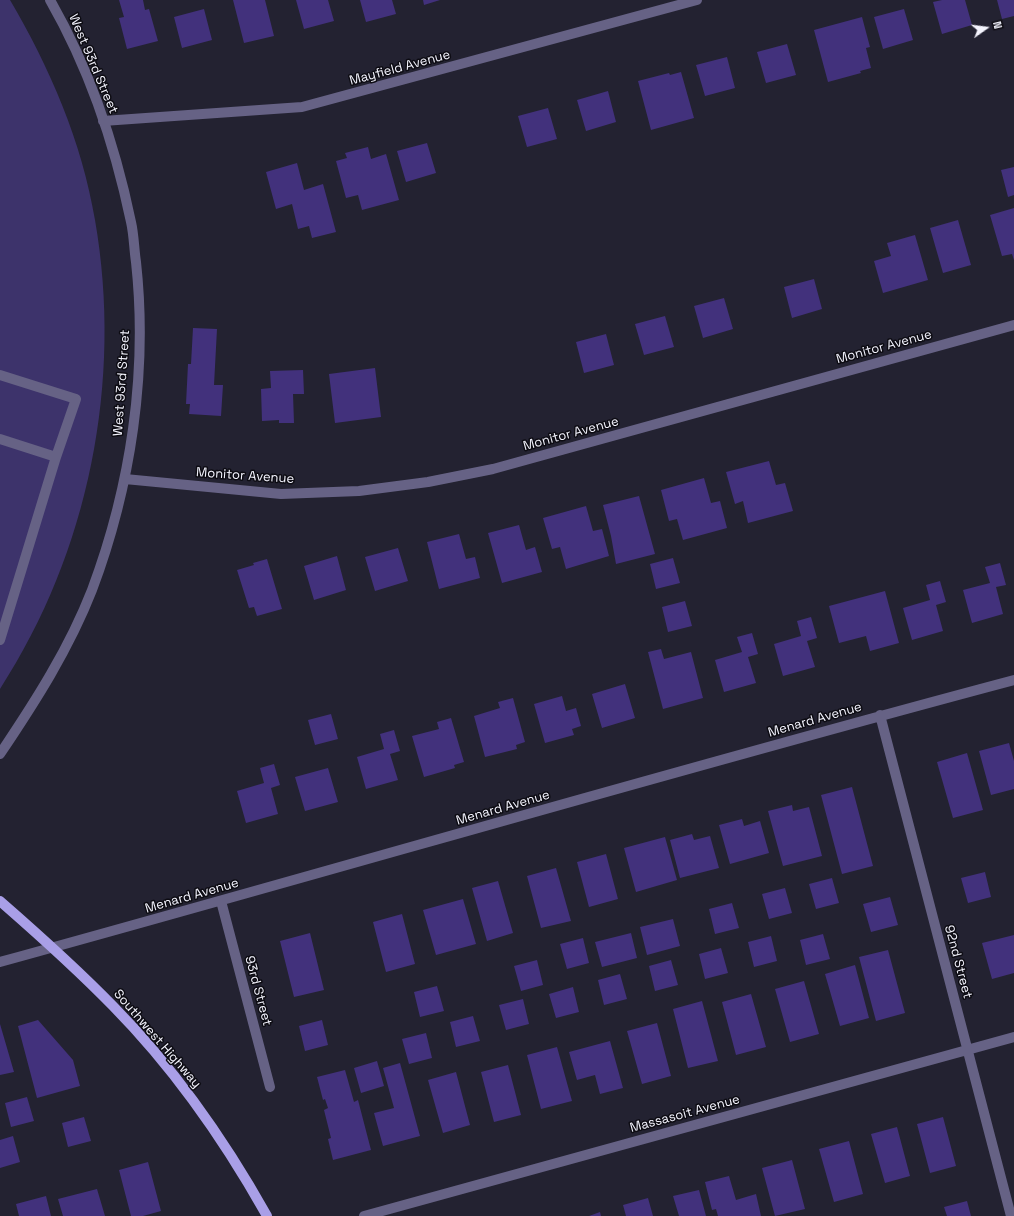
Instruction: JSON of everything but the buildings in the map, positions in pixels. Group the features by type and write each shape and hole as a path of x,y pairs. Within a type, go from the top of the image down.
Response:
{"main road":[{"name":"Southwest Highway","path":"0,901 53,947 114,1007 161,1059 200,1110 242,1172 267,1216"}],"street":[{"name":"West 93rd Street","path":"0,754 30,711 64,651 92,590 111,532 125,480 135,407 139,352 138,283 131,224 118,170 103,121 81,61 50,0"},
{"name":"Mayfield Avenue","path":"103,121 302,107 697,0"},
{"name":"Monitor Avenue","path":"125,480 281,494 359,491 428,482 493,469 1014,325"},
{"path":"0,375 76,399 56,457 0,640"},
{"path":"0,439 56,457"},
{"name":"Menard Avenue","path":"0,962 880,715 1014,680"},
{"name":"92nd Street","path":"880,715 1011,1216"},
{"name":"93rd Street","path":"221,901 270,1087"},
{"name":"Massasoit Avenue","path":"364,1216 1014,1037"}],"shaded area":[{"path":"0,0 10,0 25,26 63,106 82,162 95,220 103,281 104,342 101,403 91,464 77,523 56,581 31,636 0,689"}]}
